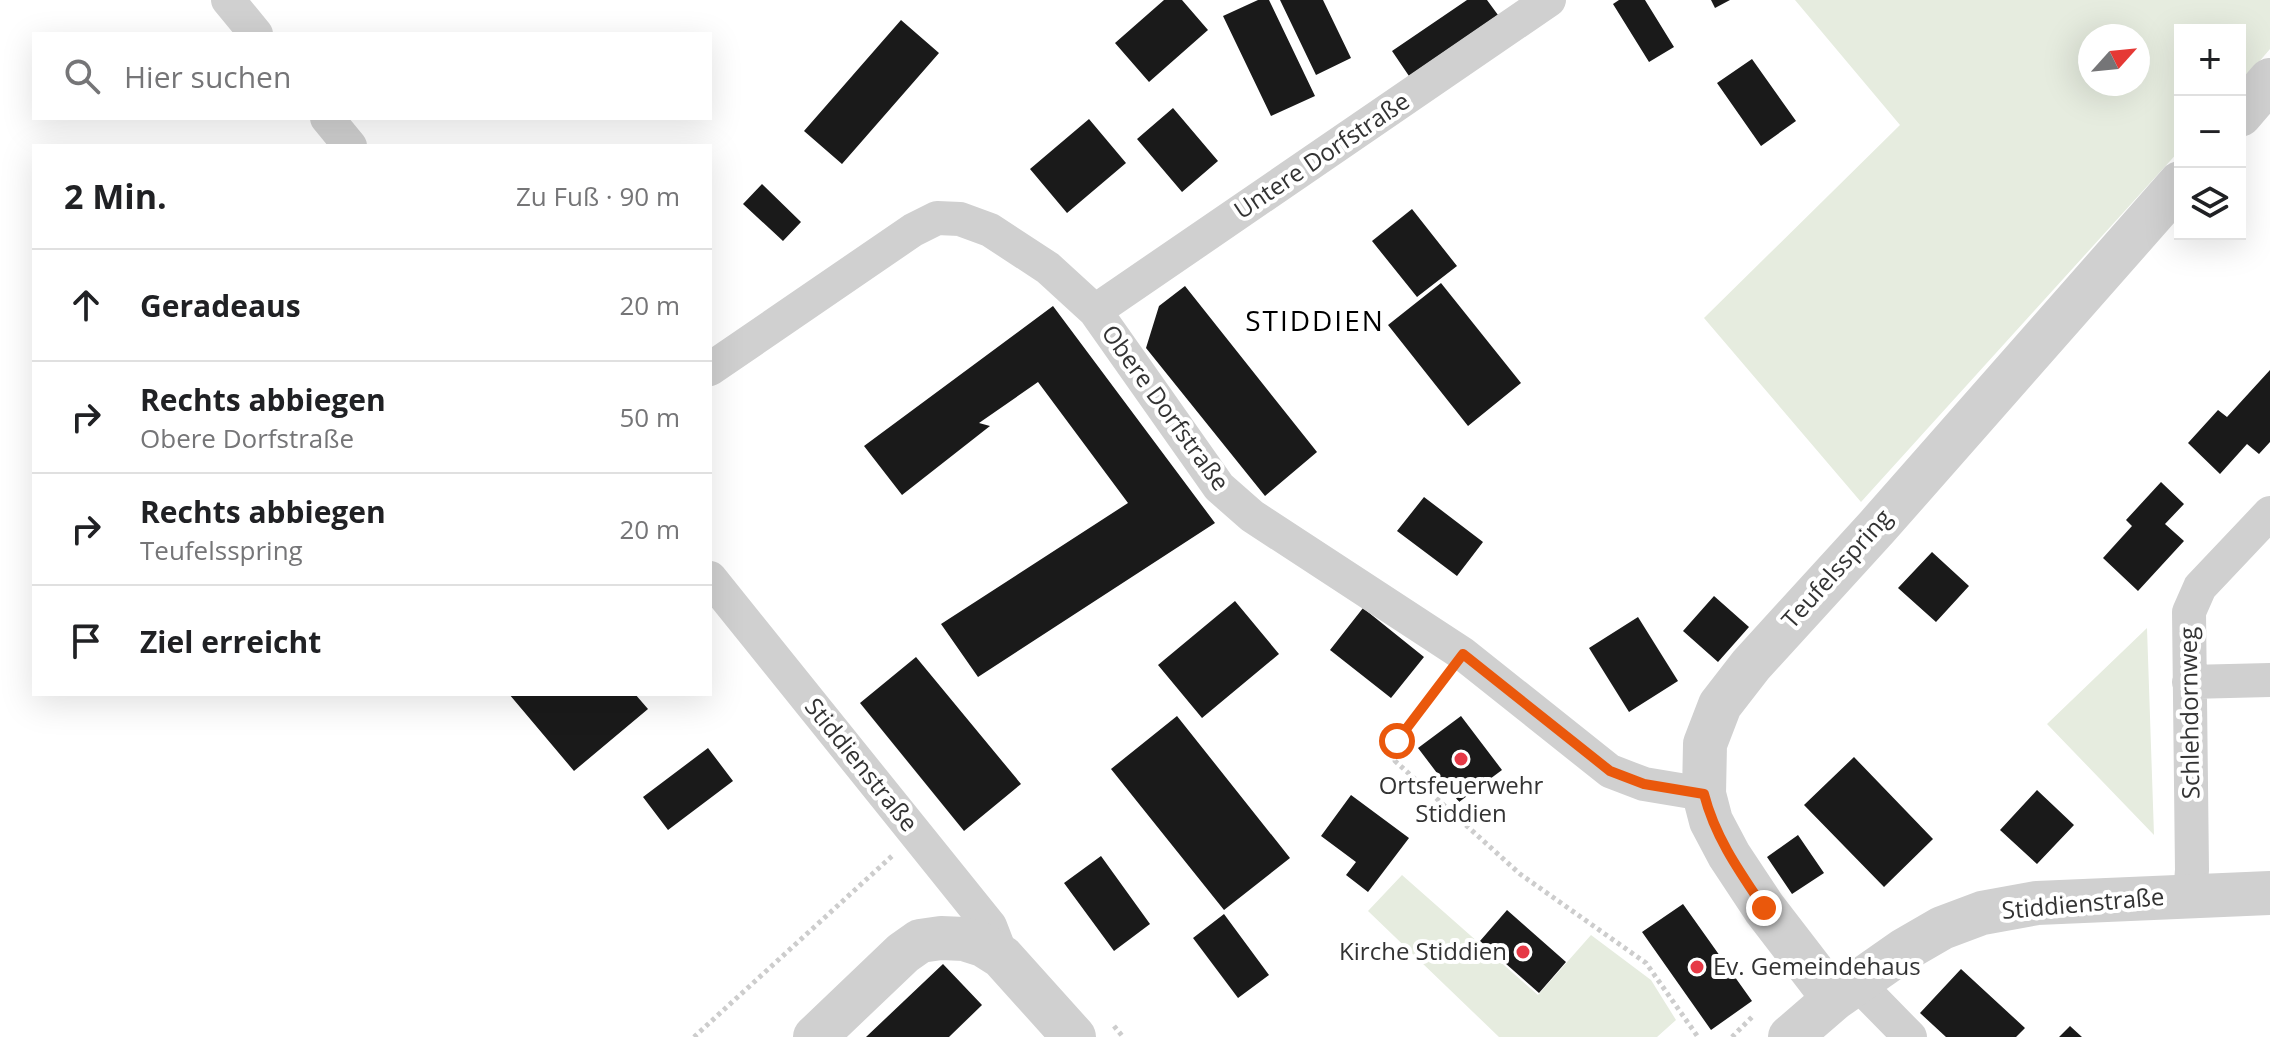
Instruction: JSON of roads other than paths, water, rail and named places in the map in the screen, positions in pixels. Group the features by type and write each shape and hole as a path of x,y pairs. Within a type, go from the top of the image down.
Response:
{"street":[{"path":"228,0 254,32"},
{"name":"Untere Dorfstraße","path":"1095,311 1549,0"},
{"path":"2246,108 2270,80"},
{"path":"329,120 348,144"},
{"name":"Teufelsspring","path":"1846,992 1764,908 1711,821 1704,794 1705,744 1720,705 1743,675 2174,190"},
{"name":"Obere Dorfstraße","path":"712,368 913,230 937,218 960,219 990,230 1048,268 1095,311 1219,487 1252,516 1463,654 1610,771 1644,784 1704,794"},
{"name":"Schlehdornweg","path":"2190,895 2189,612 2200,587 2270,513"},
{"name":"Stiddienstraße","path":"712,580 990,926 1002,957"},
{"path":"2189,682 2270,680"},
{"name":"Stiddienstraße","path":"1777,1022 1846,992 1904,950 1942,928 1982,913 2037,903 2270,893"},
{"name":"Stiddienstraße","path":"815,1037 903,953 920,941 941,938 964,939 983,945 1002,957 1074,1037"},
{"path":"1846,992 1910,1037"}],"place":[{"name":"Ortsfeuerwehr Stiddien","path":"1461,759"},
{"name":"Kirche Stiddien","path":"1523,952"},
{"name":"Ev. Gemeindehaus","path":"1697,967"}],"district":[{"name":"STIDDIEN","path":"1315,321"}]}
